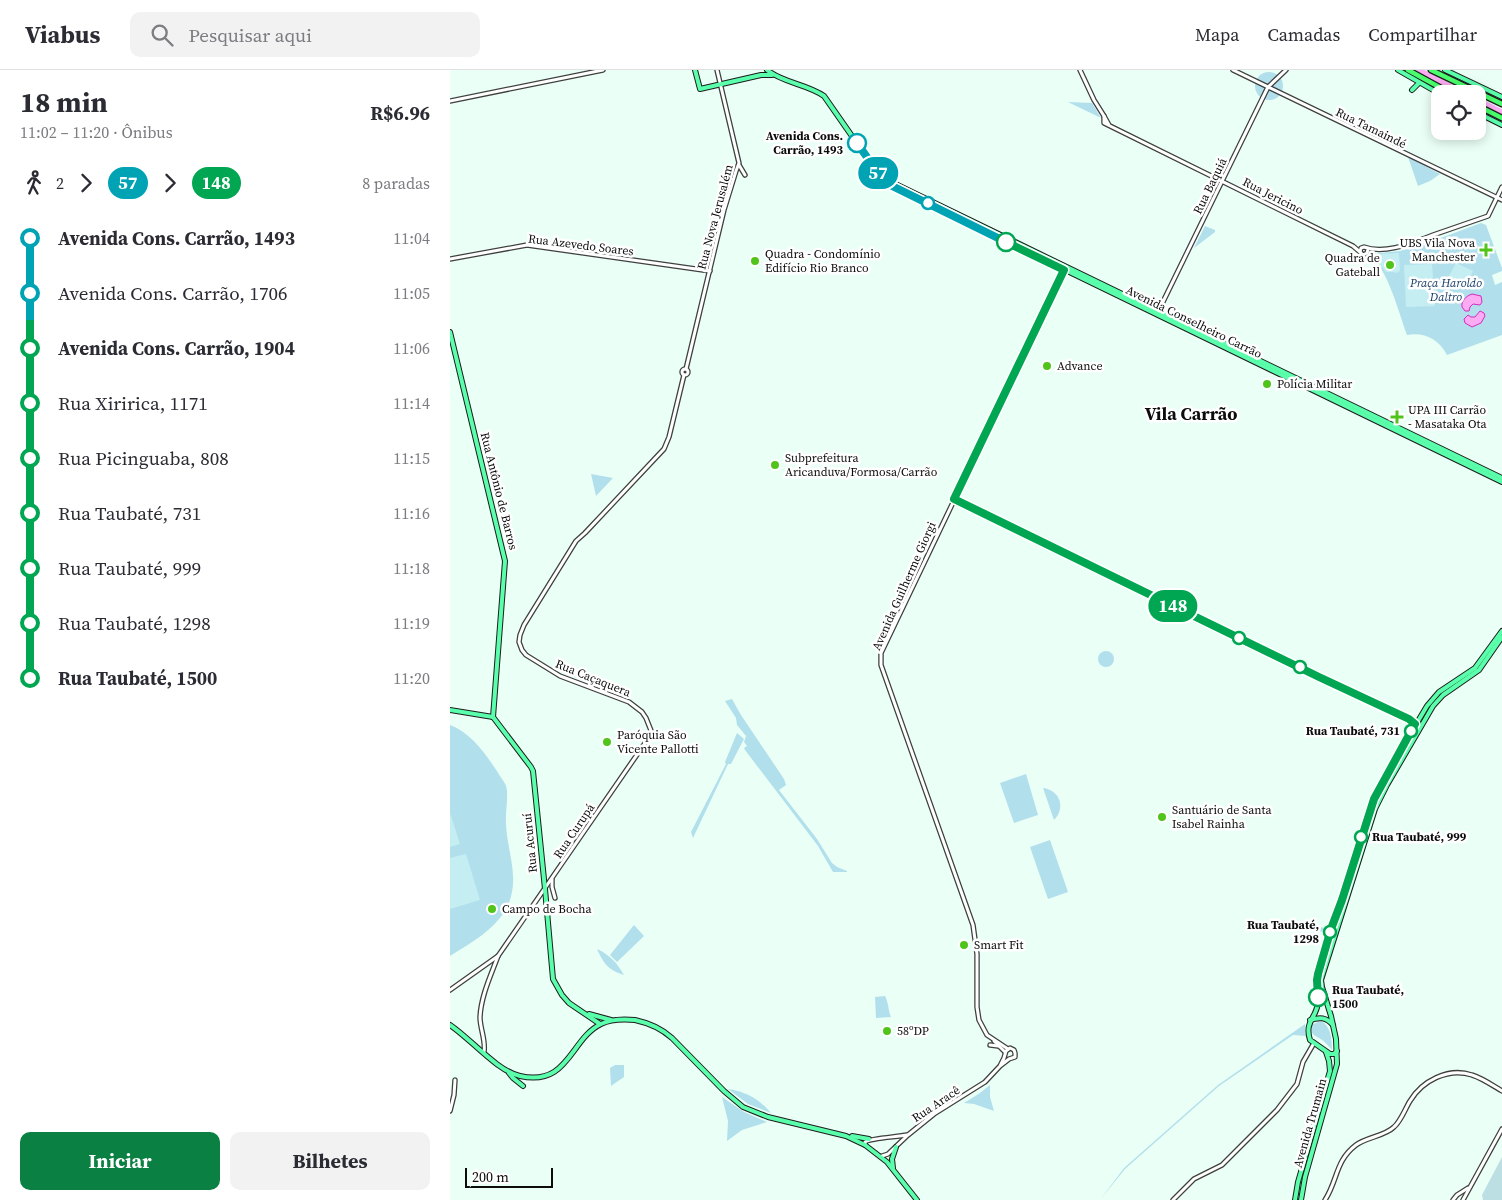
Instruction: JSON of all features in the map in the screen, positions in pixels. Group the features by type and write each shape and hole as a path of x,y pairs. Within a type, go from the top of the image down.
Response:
{"highway":[{"path":"1408,70 1436,85"},
{"path":"1433,71 1502,104"},
{"path":"1486,110 1502,118"}],"main road":[{"path":"695,70 700,89 762,72 772,75"},
{"name":"Avenida Conselheiro Carrão","path":"767,70 772,75 824,96 884,182 1502,480"},
{"path":"1398,70 1431,89"},
{"path":"1445,70 1502,98"},
{"path":"1412,90 1420,83"},
{"path":"1486,117 1502,125"},
{"name":"Rua Antônio de Barros","path":"450,332 504,556 493,717"},
{"path":"1337,1051 1332,1054 1326,1052 1310,1040 1308,1027 1310,1020 1316,1012 1318,1003 1318,974 1368,814 1374,799 1427,706 1439,692 1475,668 1502,631"},
{"name":"Avenida Trumain","path":"1301,1200 1305,1177 1336,1069 1337,1051 1333,1025 1322,987 1322,975 1375,809 1394,772 1438,700 1449,690 1470,678 1479,670 1502,637"},
{"path":"450,710 493,717"},
{"name":"Rua Acuruí","path":"493,717 533,771 553,980 569,1003 586,1014"},
{"path":"1416,723 1421,722 1423,725"},
{"path":"1405,744 1405,748 1409,747"},
{"path":"1318,1003 1325,998"},
{"path":"586,1014 611,1020 638,1021 663,1030 733,1100 749,1110 768,1117 846,1136 869,1139"},
{"path":"586,1014 600,1024"},
{"path":"1310,1020 1326,1019 1333,1025"},
{"path":"450,1025 508,1071 516,1075 535,1078 550,1074 561,1066 589,1033 600,1024 611,1020"},
{"name":"Avenida Trumain","path":"1296,1200 1298,1182 1330,1071 1326,1052"},
{"path":"508,1071 523,1086"},
{"path":"846,1136 882,1156 917,1200"},
{"path":"894,1170 892,1159 896,1147"}],"street":[{"path":"450,101 602,70"},
{"name":"Rua Nova Jerusalém","path":"576,541 664,449 669,437 684,375 682,371 686,368 724,210 739,165 717,70"},
{"path":"1080,70 1094,100 1109,125"},
{"name":"Rua Tamaindé","path":"1233,70 1502,200"},
{"name":"Rua Baquiá","path":"1158,313 1268,87 1286,70"},
{"name":"Rua Jericino","path":"1104,116 1104,123 1353,246 1362,248"},
{"path":"739,165 745,175"},
{"path":"1368,250 1366,254 1360,252 1362,248 1368,250 1404,245 1488,216 1502,187"},
{"name":"Rua Azevedo Soares","path":"450,259 527,245 710,272"},
{"name":"Rua Jericino","path":"1353,246 1360,252"},
{"name":"Avenida Guilherme Giorgi","path":"1006,1052 984,1031 978,1014 977,954 974,925 882,665 881,653 1065,268"},
{"path":"954,499 1416,723"},
{"name":"Rua Caçaquera","path":"576,541 521,631 519,639 522,650 526,655 553,672 629,702 638,708 646,718 652,733"},
{"name":"Rua Curupá","path":"484,1052 485,1047 480,1017 485,992 498,956 652,733"},
{"path":"552,879 554,898"},
{"path":"450,990 498,956"},
{"path":"488,963 492,965 493,969"},
{"name":"Avenida Guilherme Giorgi","path":"994,1040 1006,1052"},
{"path":"1173,1200 1198,1176 1222,1165 1277,1110 1294,1089 1299,1079 1303,1062 1314,1042"},
{"path":"990,1045 998,1046"},
{"path":"1014,1050 1016,1054 1014,1058 1009,1059 1006,1052 1014,1050"},
{"name":"Rua Aracê","path":"1000,1066 1006,1052"},
{"name":"Rua Aracê","path":"882,1156 888,1154 934,1114 980,1086 1009,1059"},
{"path":"1325,1200 1345,1155 1358,1144 1395,1127 1411,1099 1422,1087 1435,1078 1449,1073 1464,1072 1476,1076 1502,1091"},
{"path":"450,1111 455,1080"},
{"path":"1462,1200 1502,1129"},
{"path":"865,1145 865,1142 869,1139 908,1135"},
{"path":"1452,1200 1471,1186"},
{"path":"1457,1195 1462,1196 1462,1200"}],"green space":[{"path":"1269,72 1279,76 1283,86 1279,96 1269,100 1259,96 1255,86 1259,76"},
{"path":"1068,102 1092,103 1101,118"},
{"path":"1408,157 1440,174 1418,186"},
{"name":"Praça Haroldo Daltro","path":"1481,223 1486,225 1502,268 1502,271 1492,275 1495,285 1502,282 1502,335 1447,355 1440,345 1430,338 1413,334 1407,335 1388,282 1371,254 1400,251 1428,242 1430,245 1438,239"},
{"path":"1205,226 1215,230 1215,232 1194,248"},
{"path":"591,474 613,478 596,496"},
{"path":"1106,651 1112,653 1114,659 1112,665 1106,667 1100,665 1098,659 1100,653"},
{"path":"732,699 784,779 786,785 779,790 817,839 832,863 847,872 833,872 818,846 745,750 744,748 747,746 744,742 746,736 737,725 736,718 725,701"},
{"path":"450,725 465,734 479,746 506,785 506,824 513,886 507,907 490,929 450,956"},
{"path":"737,733 744,739 731,764 728,764 693,838 691,832 726,764 725,762"},
{"path":"1026,774 1038,815 1014,823 1000,783"},
{"path":"1043,788 1054,792 1059,800 1060,810 1054,820"},
{"path":"1050,840 1068,892 1048,899 1030,847"},
{"path":"1280,922 1326,928 1325,932 1282,925"},
{"path":"634,925 644,936 617,962 610,955"},
{"path":"597,949 613,960 624,975 607,966"},
{"path":"885,996 891,1017 876,1018 875,997"},
{"path":"1321,1021 1329,1030 1332,1050 1311,1030 1313,1024"},
{"path":"1305,1024 1306,1036 1293,1035 1219,1086 1125,1169 1100,1200 1124,1168 1218,1085"},
{"path":"615,1065 624,1065 624,1077 611,1086 610,1068"},
{"path":"990,1085 990,1097 994,1111 974,1104 964,1103 980,1093"},
{"path":"728,1089 752,1097 771,1113 748,1104"},
{"path":"722,1097 744,1112 767,1122 742,1130 727,1141 728,1121"}],"shaded area":[{"name":"Quadra de Gateball","path":"1399,253 1400,271 1396,273 1386,272 1374,256 1376,254"},
{"path":"1456,263 1473,271 1466,285 1452,281 1453,279 1449,276"},
{"path":"1432,264 1435,306 1406,307 1404,265"},
{"path":"1472,294 1481,296 1482,302 1480,305 1473,304 1469,311 1465,311 1462,303 1466,297"},
{"path":"1480,311 1485,316 1481,323 1472,327 1465,323 1464,319 1468,315 1475,317"},
{"path":"450,813 460,844 450,847"},
{"path":"466,854 480,900 450,909 450,858"},
{"path":"1502,1157 1502,1200 1483,1200 1482,1195"}],"waterway":[{"path":"1419,70 1448,85"},
{"path":"1486,104 1502,112"}],"bus line":[{"name":"57","path":"857,143 884,182 1006,242"},
{"name":"148","path":"1006,242 1064,270 954,499 1409,719 1415,724 1370,808 1318,974 1318,997"}],"place":[{"name":"Avenida Cons. Carrão, 1493","path":"857,143"},
{"name":"UBS Vila Nova Manchester","path":"1486,250"},
{"name":"Quadra - Condomínio Edifício Rio Branco","path":"755,261"},
{"name":"Quadra de Gateball","path":"1390,265"},
{"name":"Advance","path":"1047,366"},
{"name":"Polícia Militar","path":"1267,384"},
{"name":"UPA III Carrão - Masataka Ota","path":"1397,417"},
{"name":"Subprefeitura Aricanduva/Formosa/Carrão","path":"775,465"},
{"name":"Rua Taubaté, 731","path":"1411,731"},
{"name":"Paróquia São Vicente Pallotti","path":"607,742"},
{"name":"Santuário de Santa Isabel Rainha","path":"1162,817"},
{"name":"Rua Taubaté, 999","path":"1361,837"},
{"name":"Campo de Bocha","path":"492,909"},
{"name":"Rua Taubaté, 1298","path":"1330,932"},
{"name":"Smart Fit","path":"964,945"},
{"name":"Rua Taubaté, 1500","path":"1318,997"},
{"name":"58ºDP","path":"887,1031"}],"district":[{"name":"Vila Carrão","path":"1191,414"}]}
